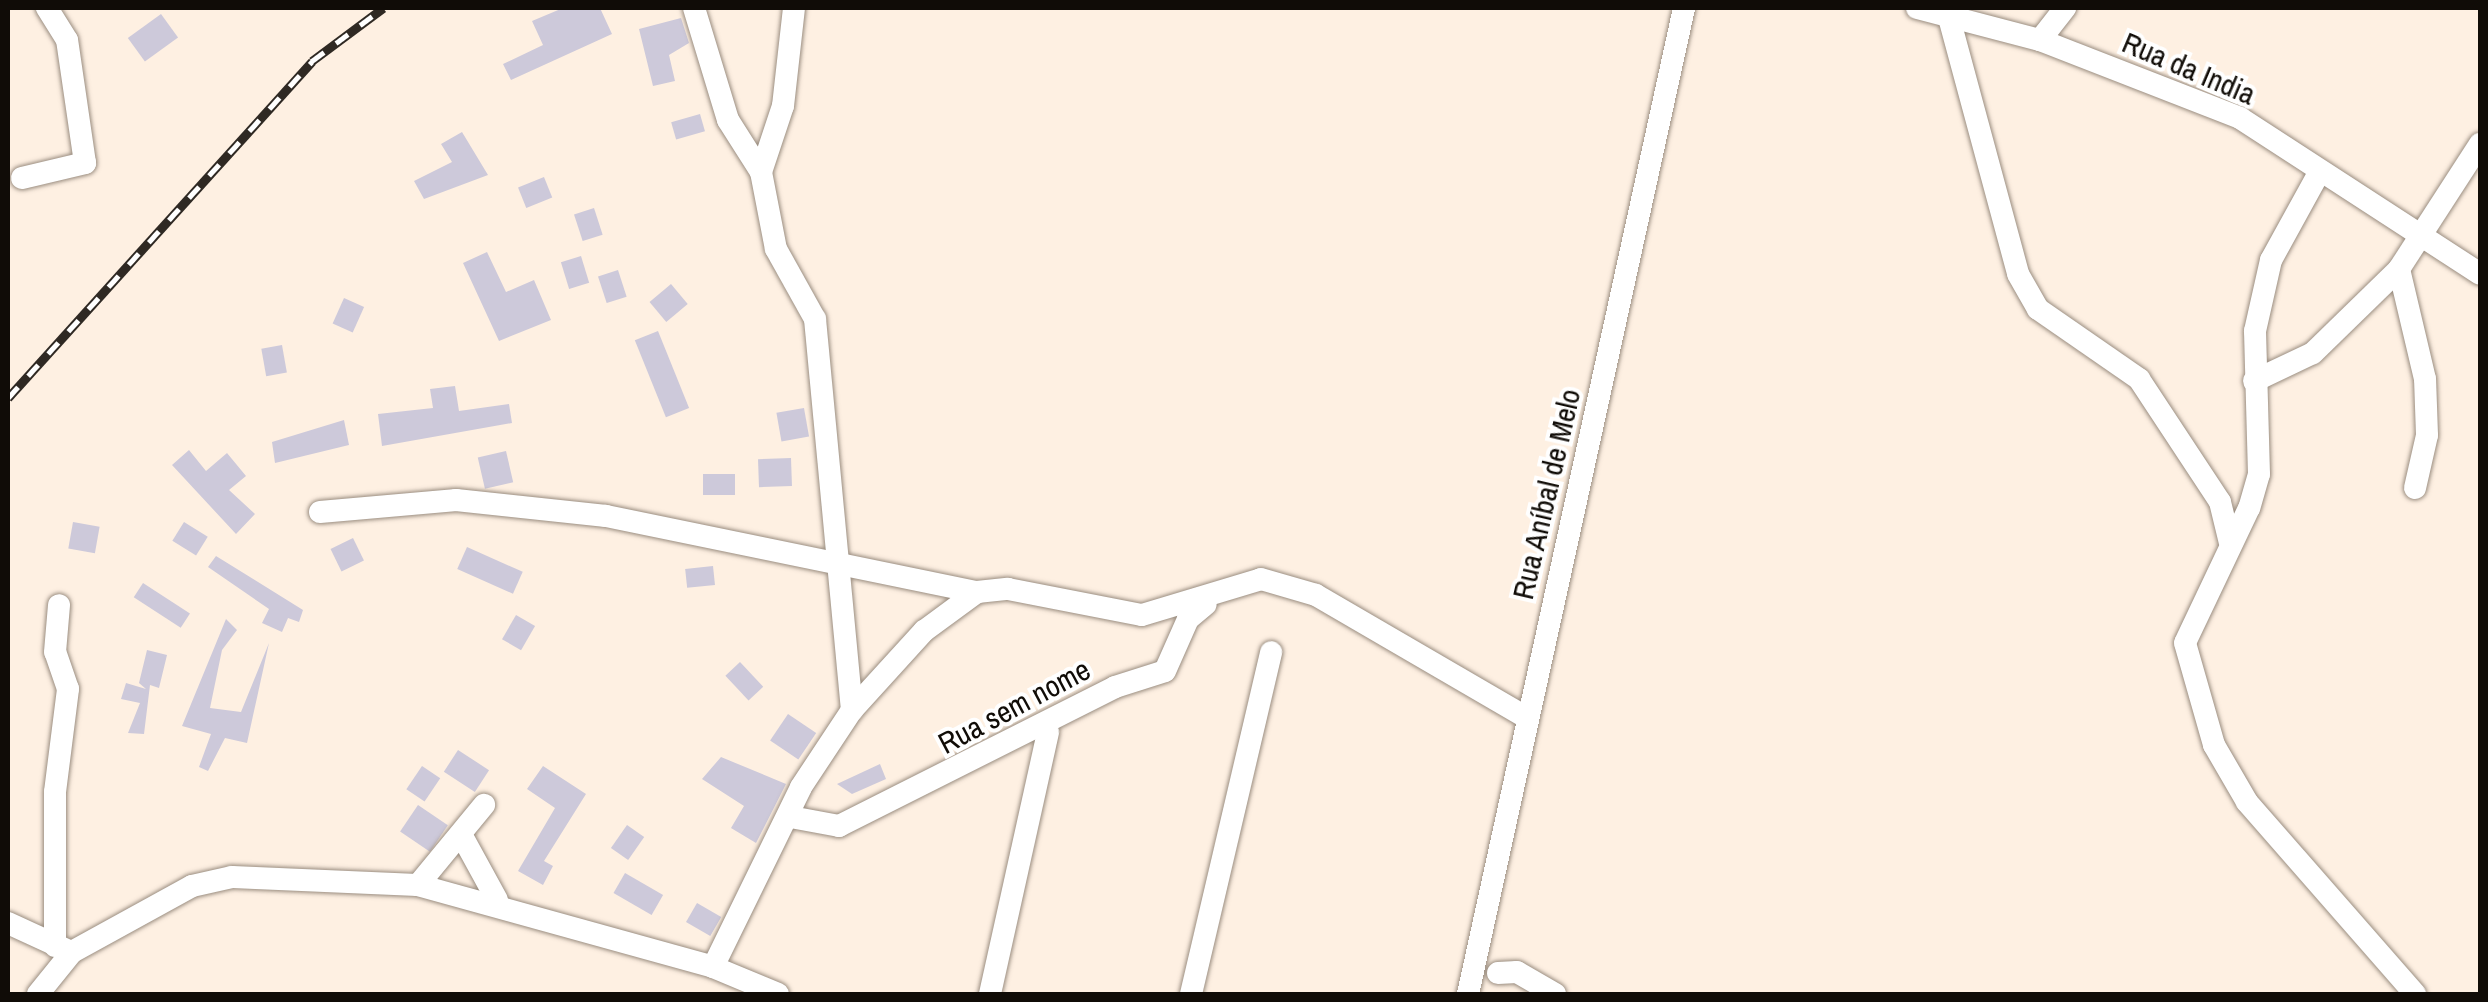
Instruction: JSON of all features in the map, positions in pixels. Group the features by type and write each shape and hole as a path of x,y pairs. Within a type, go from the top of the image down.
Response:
{"street":[{"path":"22,178 85,163 67,40 47,8"},
{"path":"694,8 728,120 761,172 776,249 815,319 843,561 852,710"},
{"path":"761,172 783,106 794,8"},
{"name":"Rua Aníbal de Melo","path":"1468,994 1684,8"},
{"name":"Rua da India","path":"1917,8 2040,40 2240,118 2413,235 2480,274"},
{"path":"2040,40 2065,8"},
{"path":"1948,14 2018,274 2038,309 2139,379 2210,486 2230,543"},
{"path":"2254,380 2312,353 2398,269 2413,235 2480,144"},
{"path":"2320,171 2271,260 2254,380 2258,474 2185,643 2214,745 2276,839 2415,994"},
{"path":"2398,269 2425,379 2428,435 2415,488"},
{"path":"320,512 456,500 606,516 843,561 978,592 1008,589 1142,615 1178,610 1227,586 1261,579 1316,595 1526,716"},
{"name":"Rua sem nome","path":"796,818 839,826 1114,687 1165,671 1188,619 1227,586"},
{"path":"721,979 801,787 852,710 924,631 978,592"},
{"path":"43,992 64,949 55,792 68,690 56,652 59,605"},
{"path":"1192,994 1271,652"},
{"path":"990,994 1048,732"},
{"path":"418,885 484,805"},
{"path":"462,836 497,900"},
{"path":"64,949 192,886 232,877 418,885 497,900 721,979 778,994"},
{"path":"8,923 64,949"},
{"path":"1480,941 1501,984 1517,972 1554,994"}],"building":[{"path":"563,8 600,8 612,34 511,80 503,64 543,45 532,21"},
{"path":"161,14 178,37 145,62 128,38"},
{"path":"681,18 689,43 669,55 675,81 653,86 639,29"},
{"path":"700,114 705,131 676,140 671,122"},
{"path":"462,132 488,175 424,199 414,181 452,162 441,144"},
{"path":"544,177 552,197 526,208 518,187"},
{"path":"594,208 603,235 583,241 574,214"},
{"path":"487,252 506,292 534,280 551,320 499,341 463,263"},
{"path":"581,256 589,283 569,289 561,262"},
{"path":"618,270 627,297 607,303 598,276"},
{"path":"671,284 688,304 666,322 650,302"},
{"path":"344,298 364,307 353,333 333,324"},
{"path":"658,331 689,408 666,417 635,340"},
{"path":"282,345 287,373 266,376 261,349"},
{"path":"455,386 459,411 509,404 512,423 382,446 378,414 433,408 430,389"},
{"path":"804,408 809,437 781,441 776,413"},
{"path":"344,420 349,445 275,463 272,442"},
{"path":"189,450 206,471 227,453 246,476 229,490 255,514 236,534 172,465"},
{"path":"506,451 513,482 485,489 478,458"},
{"path":"791,458 792,486 759,487 758,459"},
{"path":"703,474 735,474 735,495 703,495"},
{"path":"73,522 100,527 95,553 68,549"},
{"path":"184,522 208,537 196,555 172,541"},
{"path":"353,538 364,560 341,571 331,549"},
{"path":"467,547 523,572 513,594 457,569"},
{"path":"216,556 303,610 299,622 288,618 282,632 262,623 269,609 208,567"},
{"path":"713,566 715,585 687,588 685,569"},
{"path":"143,583 190,613 181,628 134,597"},
{"path":"516,615 535,626 521,650 502,639"},
{"path":"226,619 237,630 222,650 210,708 241,712 269,643 247,743 225,738 208,771 199,767 211,734 182,726"},
{"path":"147,650 167,655 159,688 150,685 144,734 128,733 140,703 121,699 126,683 146,689 139,683"},
{"path":"740,662 763,687 749,701 725,676"},
{"path":"788,714 816,733 798,760 770,741"},
{"path":"458,750 489,770 475,792 444,772"},
{"path":"721,757 786,784 756,843 731,828 744,806 702,779"},
{"path":"880,764 886,779 852,794 837,784"},
{"path":"422,766 440,778 425,802 406,789"},
{"path":"543,766 586,794 544,861 553,866 543,885 518,871 555,808 527,789"},
{"path":"418,805 448,825 430,852 400,832"},
{"path":"627,825 644,837 628,860 611,848"},
{"path":"625,873 663,895 652,915 614,893"},
{"path":"697,903 721,917 710,936 686,922"}],"railway":[{"path":"8,398 312,61 383,8"}]}
